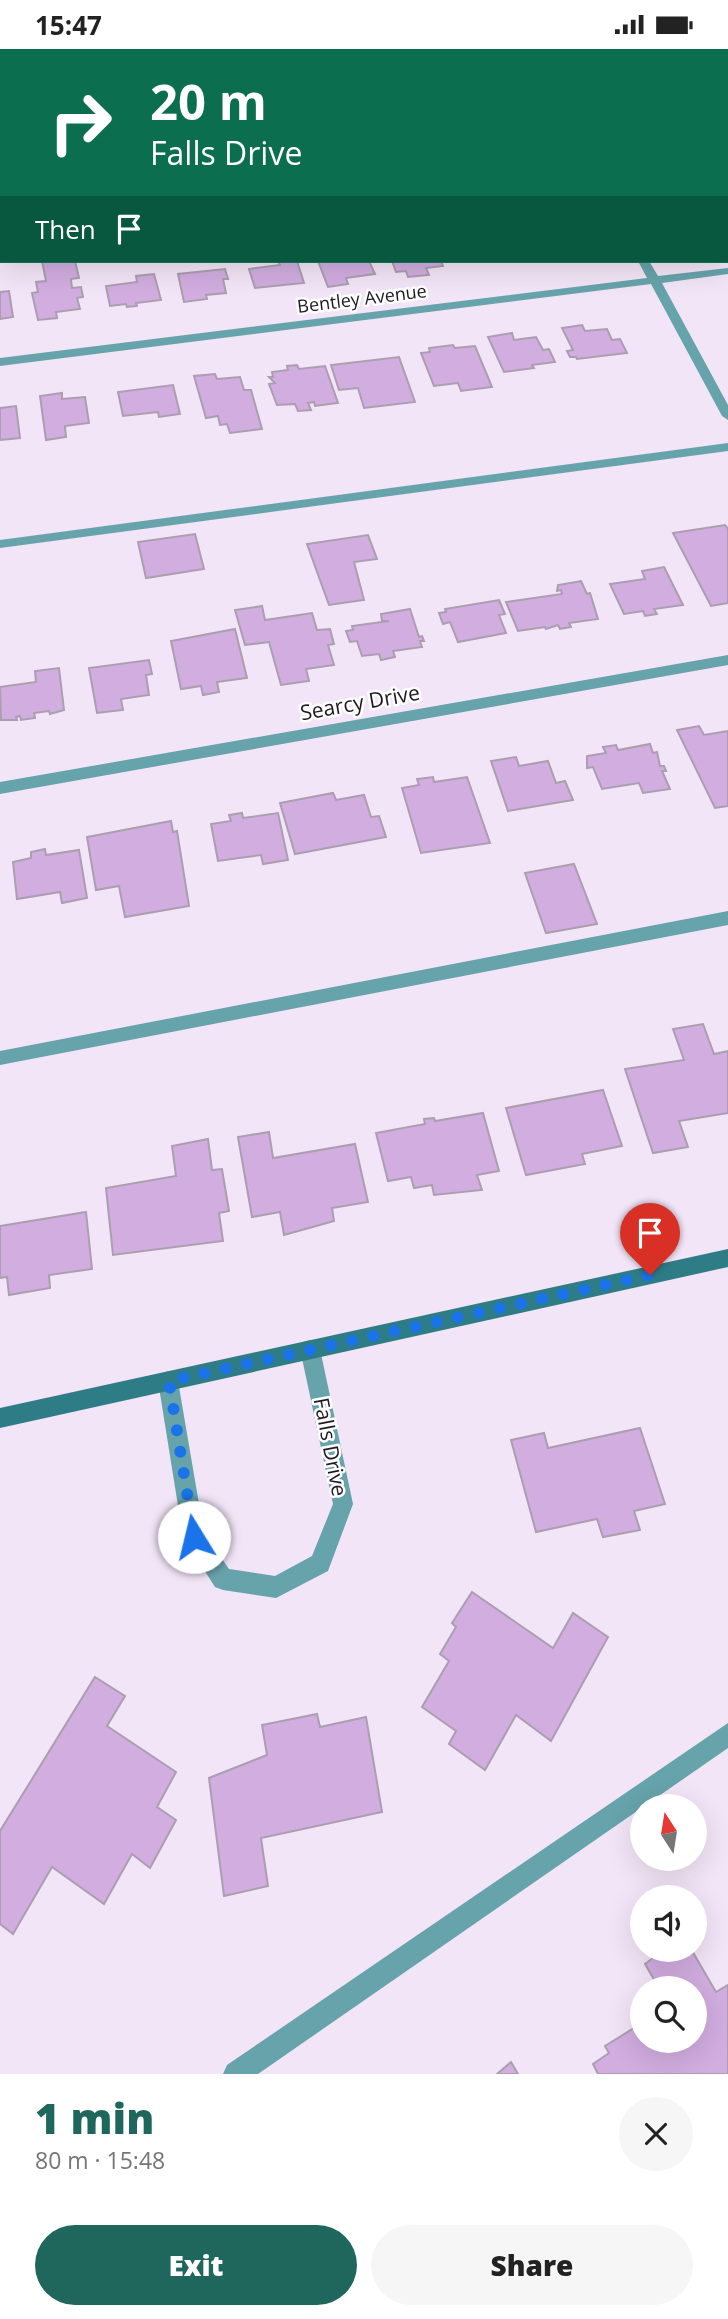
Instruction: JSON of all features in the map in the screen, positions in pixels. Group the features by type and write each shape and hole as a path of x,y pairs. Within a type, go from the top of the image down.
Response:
{"street":[{"path":"645,263 728,416"},
{"name":"Bentley Avenue","path":"0,362 728,271"},
{"path":"0,544 728,447"},
{"name":"Searcy Drive","path":"0,788 728,660"},
{"path":"0,1058 728,918"},
{"path":"0,1418 728,1258"},
{"name":"Falls Drive","path":"169,1381 194,1537 223,1580 276,1587 320,1563 343,1503 310,1349"},
{"path":"236,2074 728,1734"}],"building":[{"path":"42,263 75,263 79,278 71,279 72,288 81,287 83,297 77,298 80,309 56,312 57,318 38,320 32,293 38,292 36,282 46,281"},
{"path":"279,263 298,263 304,283 255,288 249,269 280,265"},
{"path":"319,263 370,263 375,274 346,278 348,284 328,287"},
{"path":"393,263 442,263 443,266 426,268 429,275 408,277 406,271 396,272"},
{"path":"225,269 228,279 223,279 226,293 206,295 207,299 184,302 178,274"},
{"path":"154,274 161,300 136,303 137,306 110,306 106,286 137,282 136,276"},
{"path":"9,291 13,317 0,319 0,292"},
{"path":"582,325 585,331 607,329 612,340 620,339 627,353 577,359 570,357 567,351 573,350 562,328"},
{"path":"512,333 514,340 536,337 543,350 549,349 555,362 504,372 488,337"},
{"path":"453,345 455,348 475,346 492,387 461,391 458,383 434,386 421,353 430,352 429,348"},
{"path":"399,357 415,402 364,408 358,388 339,390 331,365"},
{"path":"297,365 299,369 325,366 338,403 315,406 314,402 308,403 311,410 298,411 295,404 277,405 269,384 275,383 269,377 273,377 272,372 288,370 287,366"},
{"path":"215,374 217,379 240,377 244,390 251,390 262,429 230,433 227,424 220,425 218,416 206,418 194,376"},
{"path":"173,385 180,414 159,417 158,412 123,416 118,392"},
{"path":"62,393 62,399 85,397 89,423 65,426 66,437 46,440 40,396"},
{"path":"16,406 20,438 0,440 0,408"},
{"path":"725,525 728,529 728,603 711,606 673,533"},
{"path":"195,534 204,569 146,578 138,542"},
{"path":"368,535 377,559 354,562 364,600 329,605 307,544"},
{"path":"664,567 683,605 654,609 657,614 645,616 643,611 624,614 610,584 645,579 642,571"},
{"path":"581,581 587,594 590,593 598,619 569,623 571,627 560,629 558,625 546,629 518,631 506,602 562,594 561,590 557,591 558,585"},
{"path":"499,600 505,614 499,615 506,633 458,642 450,622 443,624 439,613 446,612 445,609"},
{"path":"262,606 265,620 312,613 317,630 330,629 334,644 328,645 334,665 306,669 309,681 281,685 269,642 245,645 235,610"},
{"path":"410,609 419,637 422,636 424,641 420,641 422,647 393,651 395,657 381,660 379,654 362,656 357,641 350,642 346,631 353,630 352,626 389,621 382,621 381,614"},
{"path":"235,629 247,678 217,682 219,692 203,695 201,686 181,689 171,641"},
{"path":"149,660 152,674 146,675 149,695 121,699 123,710 97,713 89,668"},
{"path":"59,668 64,710 50,714 49,711 34,713 35,718 21,720 20,716 16,717 17,720 1,720 0,687 36,682 35,671"},
{"path":"699,726 704,735 728,731 728,806 715,808 677,730"},
{"path":"650,744 653,753 657,752 660,766 664,766 666,771 662,771 670,789 643,793 639,783 602,789 593,767 587,768 587,756 606,753 603,747 616,745 618,750"},
{"path":"516,757 519,766 548,761 556,783 565,781 573,800 508,811 491,761"},
{"path":"433,777 434,782 467,777 490,843 421,853 402,788 419,785 417,779"},
{"path":"333,793 336,800 364,795 371,817 379,816 386,837 295,854 280,803"},
{"path":"242,813 243,818 278,813 288,860 263,864 261,855 218,861 211,824 231,821 229,815"},
{"path":"171,821 173,832 177,831 189,906 125,917 119,886 96,890 87,837"},
{"path":"45,849 46,855 79,850 87,898 62,903 60,892 17,899 13,862 31,858 31,852"},
{"path":"574,864 597,924 546,933 525,873"},
{"path":"703,1024 714,1054 728,1051 728,1113 679,1121 688,1147 653,1153 625,1069 684,1060 673,1029"},
{"path":"603,1090 622,1146 582,1154 585,1164 526,1175 506,1108"},
{"path":"483,1113 499,1171 477,1175 482,1190 434,1195 432,1185 414,1188 411,1177 388,1181 376,1133 425,1124 424,1119 434,1118 435,1121"},
{"path":"269,1132 273,1158 355,1144 368,1202 332,1208 334,1221 284,1235 280,1212 252,1217 238,1137"},
{"path":"208,1139 212,1170 222,1169 229,1211 219,1213 223,1241 113,1255 106,1188 176,1176 172,1146"},
{"path":"86,1212 92,1269 49,1275 50,1288 9,1295 7,1277 0,1278 0,1226"},
{"path":"640,1428 665,1504 634,1511 640,1530 603,1537 597,1519 536,1532 511,1440 544,1433 548,1448"},
{"path":"472,1592 553,1648 573,1613 608,1637 551,1741 516,1715 485,1770 449,1744 456,1731 422,1707 449,1661 440,1654 456,1627 452,1623"},
{"path":"95,1677 125,1696 107,1726 176,1772 157,1807 176,1820 150,1868 132,1854 104,1904 52,1867 13,1934 0,1924 0,1831"},
{"path":"317,1714 320,1727 366,1717 382,1812 261,1838 268,1886 224,1896 209,1778 267,1755 262,1725"},
{"path":"699,1962 707,1976 652,1976 645,1964"},
{"path":"707,1977 716,1992 728,1985 728,2074 598,2074 593,2064 609,2053 605,2046 630,2030 630,2053 707,2053"},
{"path":"511,2062 518,2074 497,2074"}],"route":[{"path":"194,1537 169,1381 650,1275"}]}
